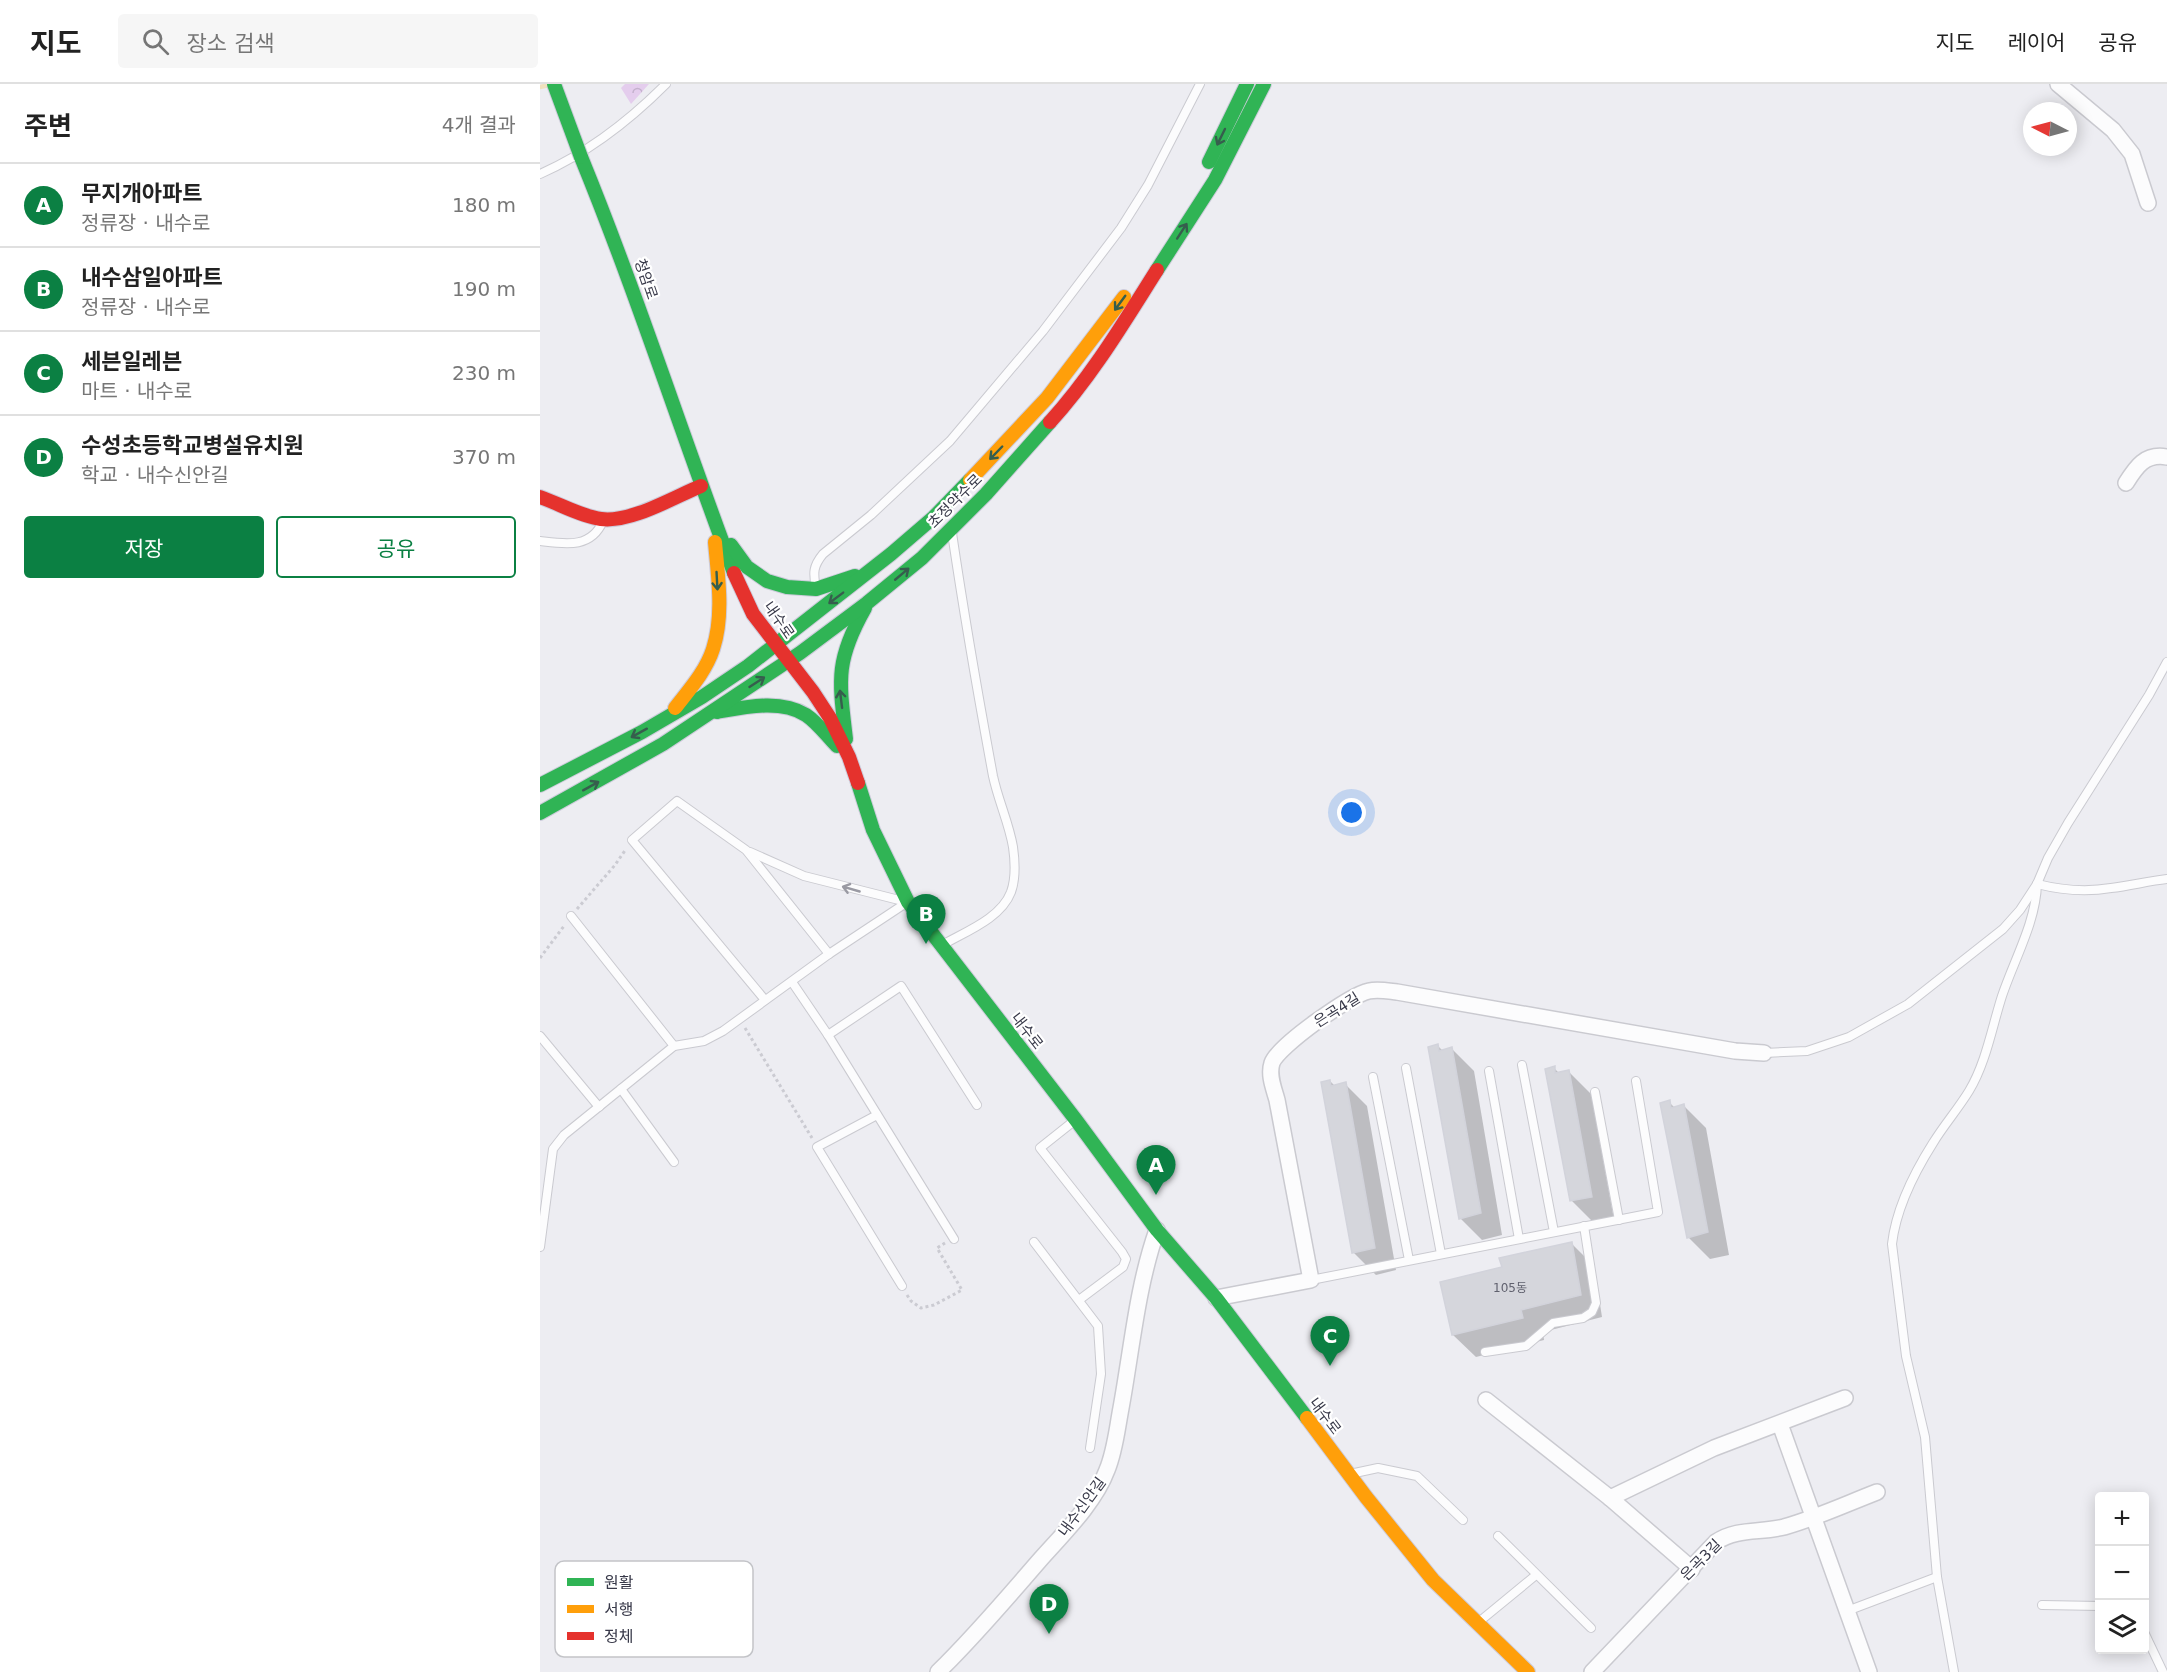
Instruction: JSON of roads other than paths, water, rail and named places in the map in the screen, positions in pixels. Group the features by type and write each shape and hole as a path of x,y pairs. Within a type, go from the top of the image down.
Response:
{"main road":[{"name":"청암로","path":"554,84 613,235 701,486"},
{"name":"초정약수로","path":"540,785 702,697 870,572 933,517 1047,398 1133,285 1197,182 1247,84"},
{"name":"초정약수로","path":"540,813 613,774 789,661 867,603 922,558 987,494 1068,402 1104,353 1215,180 1264,84"},
{"path":"540,497 585,515 603,520 619,519 701,486"},
{"name":"내수로","path":"701,486 714,523 753,614 813,692 830,718 849,757 873,830 908,902 1076,1120 1157,1230 1216,1298 1349,1474 1433,1580 1528,1672"},
{"path":"714,523 747,567 767,581 787,587 816,589 870,572"},
{"path":"670,715 697,680 712,650 719,624 714,523"},
{"path":"849,757 840,691 842,659 849,638 867,603"},
{"path":"708,714 759,706 784,707 804,714 849,757"}],"street":[{"path":"2058,84 2113,130 2132,154 2148,203"},
{"path":"2126,483 2137,466 2148,458 2167,458"},
{"name":"은곡4길","path":"1311,1280 1271,1077 1272,1065 1277,1054 1299,1035 1356,997 1368,991 1397,992 1735,1051 1764,1053"},
{"name":"내수신안길","path":"938,1672 1073,1522 1107,1472 1122,1401 1143,1275 1157,1230"},
{"path":"1216,1298 1311,1280"},
{"path":"1610,1498 1714,1448 1845,1398"},
{"path":"1486,1400 1610,1498 1692,1569"},
{"path":"1780,1424 1869,1672"},
{"name":"은곡3길","path":"1592,1672 1716,1542 1727,1535 1741,1531 1783,1527 1877,1492"}],"lane":[{"path":"540,174 600,141 638,113 666,84"},
{"path":"816,589 814,564 913,477 950,441 1050,322 1121,228 1143,194 1200,84"},
{"path":"540,541 570,545 590,538 599,530 603,520"},
{"path":"940,946 997,913 1006,903 1012,889 1015,863 1012,843 998,800 969,651 951,529"},
{"path":"1764,1053 1808,1051 1849,1036 1908,1004 2003,929 2020,910 2037,884 2048,858 2068,823 2149,695 2167,662"},
{"path":"765,1000 632,840 677,801 746,850 804,876 863,893 908,902"},
{"path":"746,850 829,954"},
{"path":"2037,884 2057,889 2084,890 2108,889 2167,879"},
{"path":"1954,1672 1937,1577 1925,1437 1906,1356 1892,1244 1894,1226 1912,1182 1932,1145 1970,1090 1978,1072 2036,902 2037,884"},
{"path":"540,1247 553,1149 564,1135 674,1046 704,1041 723,1031 829,954 908,902"},
{"path":"571,916 674,1046"},
{"path":"792,982 828,1035 954,1239"},
{"path":"828,1035 901,986 977,1105"},
{"path":"540,1036 599,1107"},
{"path":"1522,1065 1554,1232"},
{"path":"1406,1068 1441,1254"},
{"path":"1488,1071 1519,1239"},
{"path":"1372,1077 1409,1260"},
{"path":"1311,1280 1658,1212 1636,1081"},
{"path":"621,1089 674,1162"},
{"path":"1595,1092 1619,1220"},
{"path":"877,1115 817,1147 902,1286"},
{"path":"1076,1120 1040,1148 1126,1259 1123,1267 1079,1300"},
{"path":"540,1182 547,1190"},
{"path":"1485,1352 1526,1346 1554,1323 1583,1318 1592,1312 1596,1303 1584,1226"},
{"path":"1034,1242 1098,1326 1101,1374 1090,1448"},
{"path":"1349,1474 1364,1469 1378,1468 1417,1476 1463,1520"},
{"path":"1498,1536 1591,1628"},
{"path":"1477,1624 1536,1575"},
{"path":"1848,1611 1937,1577"},
{"path":"2042,1605 2095,1606"},
{"path":"2149,1641 2163,1672"}],"waterway":[{"path":"540,87 549,85"}],"place":[{"name":"내수삼일아파트","path":"926,944"},
{"name":"무지개아파트","path":"1156,1195"},
{"name":"세븐일레븐","path":"1330,1366"},
{"name":"수성초등학교병설유치원","path":"1049,1634"}]}
